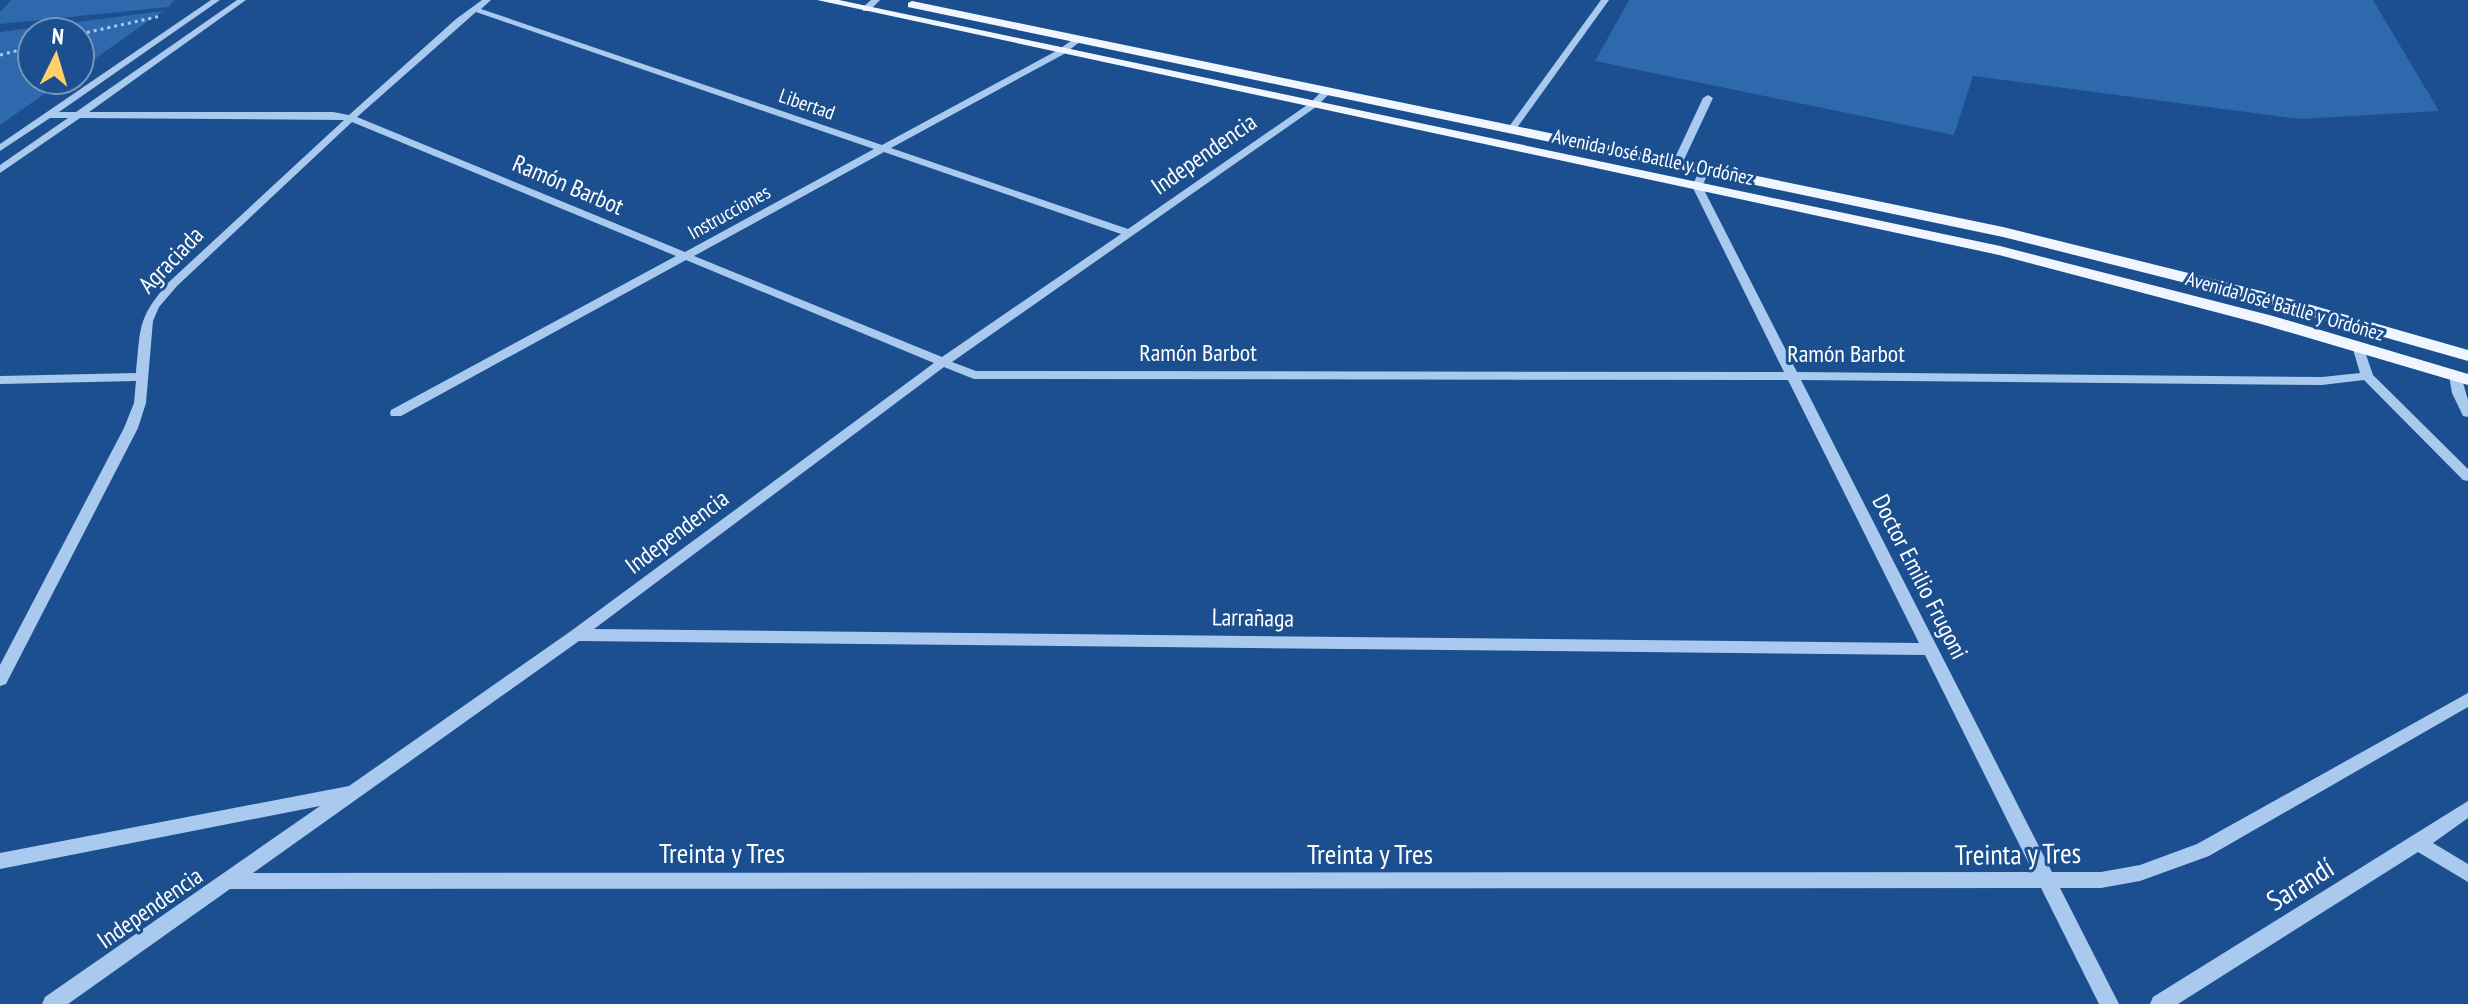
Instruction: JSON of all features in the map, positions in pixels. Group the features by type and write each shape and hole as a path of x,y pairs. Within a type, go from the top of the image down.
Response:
{"main road":[{"name":"Avenida José Batlle y Ordóñez","path":"823,0 871,4 1061,52 2000,251 2173,294 2462,378"},
{"name":"Avenida José Batlle y Ordóñez","path":"887,0 2003,232 2173,274 2468,356"}],"street":[{"path":"0,148 216,0"},
{"path":"0,170 242,0"},
{"name":"Agraciada","path":"0,680 131,428 140,403 147,321 154,306 173,284 351,118 487,0"},
{"path":"1511,130 1605,0"},
{"name":"Libertad","path":"474,9 1129,233"},
{"name":"Instrucciones","path":"396,413 1061,52 1078,39"},
{"name":"Independencia","path":"52,1004 576,635 942,363 1313,105 1326,92"},
{"path":"1677,164 1708,98"},
{"name":"Ramón Barbot","path":"49,115 333,115 351,118 974,375 1792,376 2227,381 2322,381 2367,376"},
{"path":"1697,186 1705,170"},
{"name":"Doctor Emilio Frugoni","path":"1697,186 2109,1004"},
{"path":"2173,274 2173,294"},
{"path":"2358,346 2367,376 2468,477"},
{"path":"0,380 143,377"},
{"path":"2462,378 2458,393 2468,413"},
{"name":"Larrañaga","path":"576,635 1930,649"},
{"name":"Treinta y Tres","path":"227,881 2047,883 2101,880 2140,873 2203,850 2468,699"},
{"path":"0,861 358,791"},
{"name":"Sarandí","path":"2160,1004 2418,843 2468,808"},
{"path":"2418,843 2468,874"}],"path":[{"path":"96,30 164,15"}],"shaded area":[{"path":"11,0 174,0 169,7 80,16 16,16 16,22 0,24 0,12"},
{"path":"1629,0 2373,0 2439,111 2300,119 1973,76 1954,135 1595,61"},
{"path":"163,11 96,58 96,20"},
{"path":"16,30 16,96 41,96 0,125 0,32"}]}
